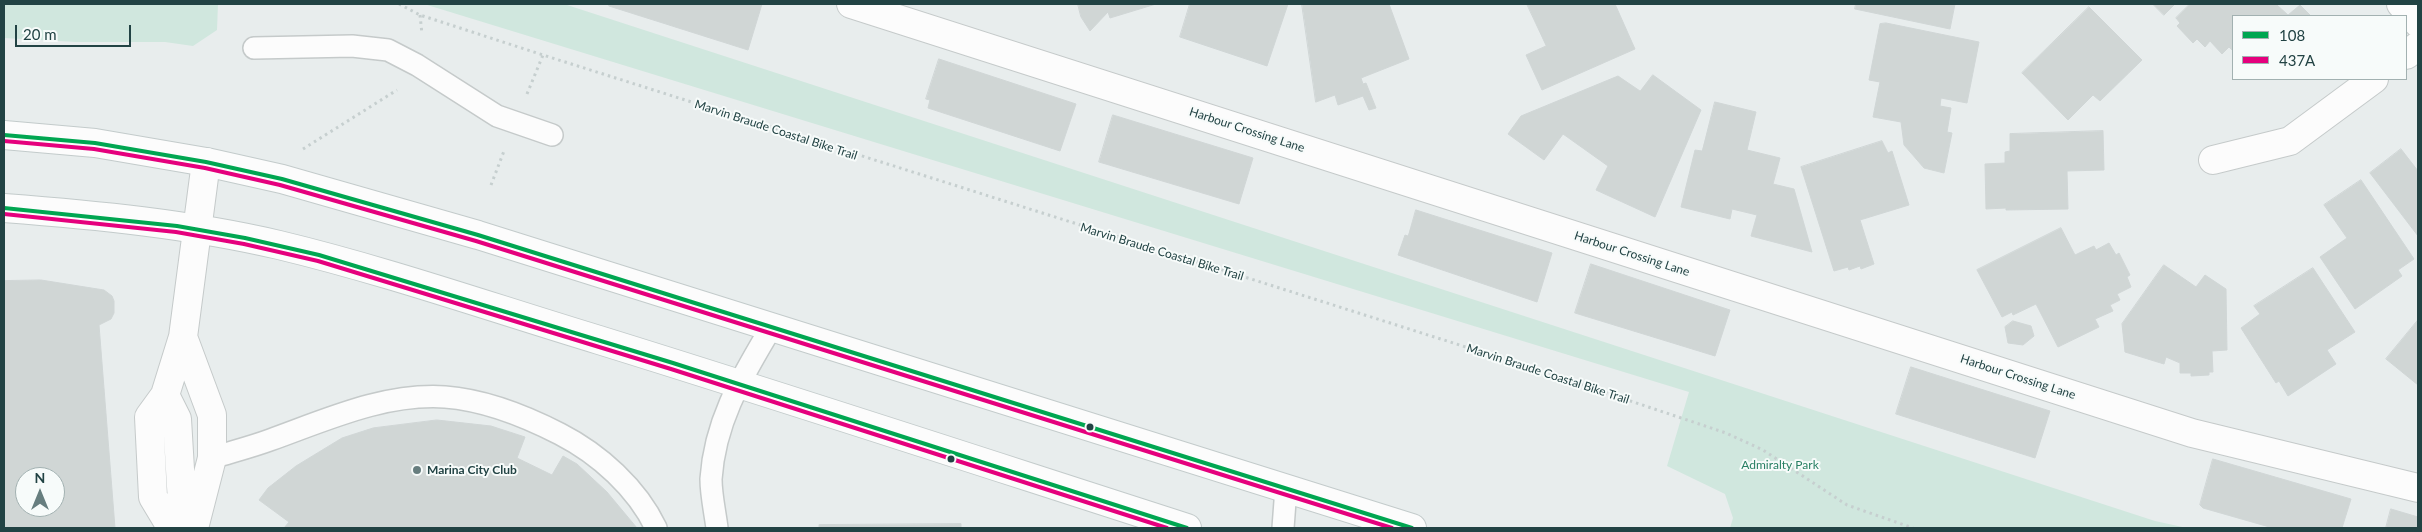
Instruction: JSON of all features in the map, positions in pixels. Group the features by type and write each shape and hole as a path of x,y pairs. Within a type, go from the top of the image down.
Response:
{"street":[{"name":"Harbour Crossing Lane","path":"851,4 2192,433 2418,488"},
{"path":"2401,4 2418,23"},
{"path":"2407,54 2418,46"},
{"path":"2213,160 2290,141 2373,80"},
{"path":"4,135 95,143 206,162 282,179 478,235 1412,528"},
{"path":"179,528 182,499 178,419 165,395 183,337 206,162"},
{"path":"4,208 88,214 196,229 281,246 372,271 739,383 1187,528"},
{"path":"179,528 212,458 212,415 183,337"}],"lane":[{"path":"254,48 352,46 388,50 417,65 496,116 552,135"},
{"path":"717,528 711,479 723,417 739,383 771,328"},
{"path":"212,458 267,442 361,407 405,398 445,397 470,401 532,420 585,447 634,494 656,528"},
{"path":"1283,528 1286,488"}],"path":[{"name":"Marvin Braude Coastal Bike Trail","path":"399,4 420,16 762,126 1516,363 1726,433 1763,450 1847,505 1913,528"},
{"path":"300,151 408,84 424,52 420,16"}],"green space":[{"path":"4,4 218,4 217,30 193,46 165,42 76,42 4,38"},
{"name":"Admiralty Park","path":"424,4 564,4 2155,521 2187,528 1730,528 1733,518 1725,494 1667,466 1689,392"}],"building":[{"path":"610,4 762,4 748,50 609,6"},
{"path":"1078,4 1156,4 1110,18 1108,12 1090,31 1081,17"},
{"path":"1190,4 1288,4 1267,66 1180,37"},
{"path":"1302,4 1389,4 1409,59 1361,78 1363,84 1366,83 1376,108 1369,110 1363,96 1338,105 1335,95 1316,102"},
{"path":"1527,4 1615,4 1635,49 1542,90 1526,55 1546,46"},
{"path":"1856,4 1955,4 1950,29 1855,9"},
{"path":"2153,4 2175,4 2164,15"},
{"path":"2190,4 2279,4 2277,5 2288,15 2232,15 2232,50 2229,47 2222,54 2210,41 2205,47 2197,39 2193,43 2177,26 2180,23 2176,18"},
{"path":"2300,5 2310,15 2288,15"},
{"path":"2089,7 2142,60 2100,101 2093,95 2068,120 2022,73"},
{"path":"1886,23 1979,42 1967,103 1941,98 1940,106 1951,108 1947,132 1952,133 1944,173 1924,168 1904,145 1901,122 1873,117 1880,82 1869,80 1880,24"},
{"path":"939,59 1076,104 1060,151 928,108 930,100 926,99"},
{"path":"1653,75 1701,110 1655,217 1596,190 1608,166 1563,134 1544,160 1508,134 1521,116 1618,76 1640,91"},
{"path":"1715,102 1756,112 1747,150 1780,158 1773,184 1794,189 1812,252 1751,236 1757,215 1732,209 1730,219 1681,207 1695,150 1702,151"},
{"path":"1113,115 1253,158 1239,204 1099,162"},
{"path":"2103,131 2104,170 2067,171 2068,209 1986,209 1985,164 2005,163 2005,152 2010,151 2010,134"},
{"path":"1882,141 1888,153 1892,151 1909,205 1860,220 1874,264 1861,269 1860,266 1849,270 1848,267 1834,271 1801,167"},
{"path":"2401,149 2418,171 2418,236 2370,173"},
{"path":"2361,180 2414,259 2398,270 2402,276 2355,309 2320,257 2347,238 2324,205"},
{"path":"1416,210 1552,253 1537,302 1398,255 1405,235 1408,236"},
{"path":"2061,228 2075,255 2094,246 2096,250 2109,243 2116,255 2119,253 2130,275 2127,277 2131,287 2117,294 2120,300 2110,305 2113,311 2095,319 2099,327 2058,347 2036,304 2013,315 2012,312 2002,317 1977,270"},
{"path":"1591,264 1730,310 1715,356 1575,313"},
{"path":"2164,265 2196,287 2205,275 2226,289 2227,350 2212,351 2213,372 2209,372 2209,375 2191,376 2191,373 2180,373 2180,363 2166,357 2164,364 2125,352 2122,324"},
{"path":"2313,268 2355,332 2327,350 2336,364 2288,396 2279,381 2276,383 2241,328 2260,314 2254,306"},
{"path":"41,280 104,290 112,296 114,301 114,313 111,319 99,325 115,528 4,528 4,281"},
{"path":"2418,320 2418,385 2386,359"},
{"path":"2013,321 2031,326 2034,336 2023,345 2008,343 2005,327"},
{"path":"1911,367 2050,411 2035,458 1896,414"},
{"name":"Marina City Club","path":"437,420 491,426 525,437 517,458 552,475 563,456 577,464 607,492 637,528 284,528 289,522 259,500 268,488 296,466 342,438 373,428"},
{"path":"2213,459 2351,499 2342,528 2273,528 2203,508 2200,505"},
{"path":"2391,509 2418,517 2418,528 2386,528"},
{"path":"961,524 961,528 819,528 819,525"}],"transit line":[{"name":"108","path":"4,135 95,143 206,162 282,179 478,235 1412,528"},
{"name":"437A","path":"4,141 94,149 205,168 280,185 476,241 1392,528"},
{"name":"108","path":"4,208 177,226 245,238 319,255 673,363 1187,528"},
{"name":"437A","path":"4,214 176,232 244,244 318,261 671,369 1167,528"}],"place":[{"name":"Marina City Club","path":"417,470"}]}
